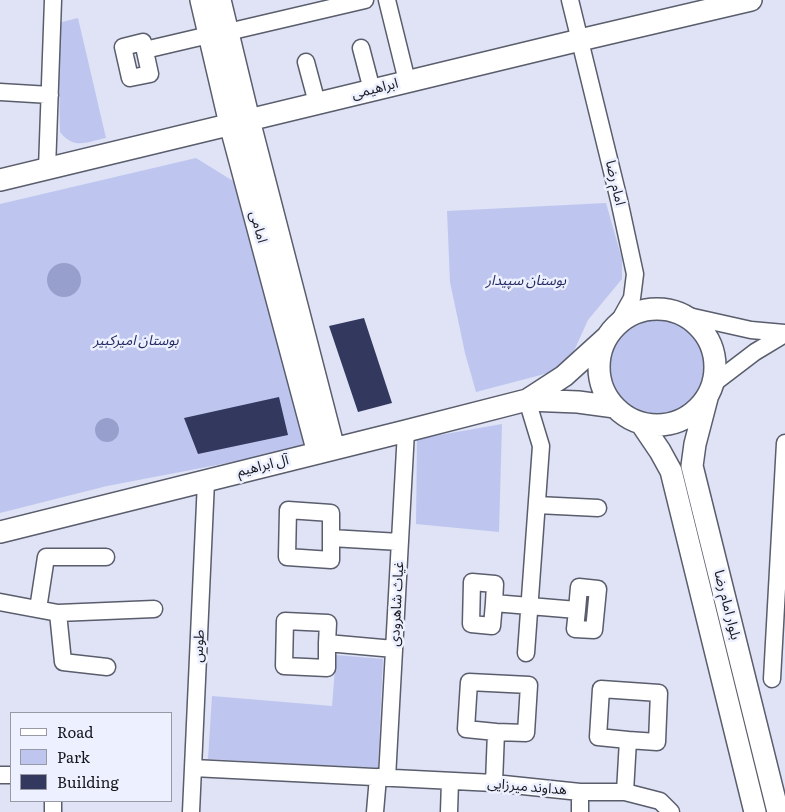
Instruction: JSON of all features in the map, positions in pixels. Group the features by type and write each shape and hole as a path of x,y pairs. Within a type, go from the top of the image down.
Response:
{"main road":[{"name":"امامی","path":"201,0 218,34 326,451"},
{"name":"امامی","path":"218,34 220,0"},
{"name":"ابراهیمی","path":"0,180 747,0"},
{"path":"526,400 564,376 612,331 628,316 656,309 670,310 684,315 697,324 708,337 714,352 716,368 710,391 698,410 671,424 656,425 640,423 615,407 606,395 600,380 599,366 601,351 612,331"},
{"name":"بلوار امام رضا","path":"710,391 695,444 692,466 778,812"},
{"path":"526,400 578,402 615,407"},
{"name":"آل ابراهیم","path":"0,532 526,400"},
{"name":"بلوار امام رضا","path":"640,423 660,451 671,471 755,812"}],"street":[{"path":"47,169 53,0"},
{"path":"145,50 365,0"},
{"path":"387,0 407,82"},
{"name":"امام رضا","path":"570,0 619,200 635,274 632,298 612,331"},
{"path":"361,48 372,90"},
{"path":"306,62 317,103"},
{"path":"0,92 50,95"},
{"path":"684,315 751,330 785,334"},
{"path":"710,391 755,352 785,334"},
{"path":"526,400 541,446 526,653"},
{"name":"غیاث شاهرودی","path":"375,812 382,778 394,649 406,431"},
{"path":"772,679 785,443"},
{"name":"طوس","path":"191,812 206,481"},
{"path":"537,505 598,508"},
{"path":"331,538 400,542"},
{"path":"38,609 46,557 106,557"},
{"path":"0,602 58,613 154,609"},
{"path":"494,603 577,610"},
{"path":"58,613 63,662 107,667"},
{"path":"327,643 394,649"},
{"path":"469,682 529,685 526,733 496,732 466,728 469,682"},
{"path":"601,689 659,693 657,742 628,740 598,737 601,689"},
{"path":"494,783 496,732"},
{"path":"625,792 628,740"},
{"name":"هداوند میرزایی","path":"193,768 494,783 580,792 625,792 660,801 671,812"},
{"path":"449,812 450,781"},
{"path":"580,792 580,812"}],"green space":[{"path":"78,18 106,138 86,143 70,141 60,132 58,23"},
{"name":"بوستان امیرکبیر","path":"196,158 233,181 306,448 107,486 0,513 0,204"},
{"name":"بوستان سپیدار","path":"606,203 622,259 622,279 588,320 574,351 556,371 476,392 465,353 450,282 447,211"},
{"path":"657,320 675,324 690,334 700,349 704,367 700,385 690,400 675,410 657,414 639,410 624,400 614,385 610,367 614,349 624,334 639,324"},
{"path":"502,424 499,532 416,524 417,439"},
{"path":"336,655 383,659 378,768 208,759 212,696 332,706"}],"shaded area":[{"path":"64,263 76,268 81,280 76,292 64,297 52,292 47,280 52,268"},
{"path":"107,418 115,422 119,430 115,438 107,442 99,438 95,430 99,422"}],"building":[{"path":"364,318 392,403 358,412 329,326"},
{"path":"279,397 288,435 198,454 184,418"}]}
